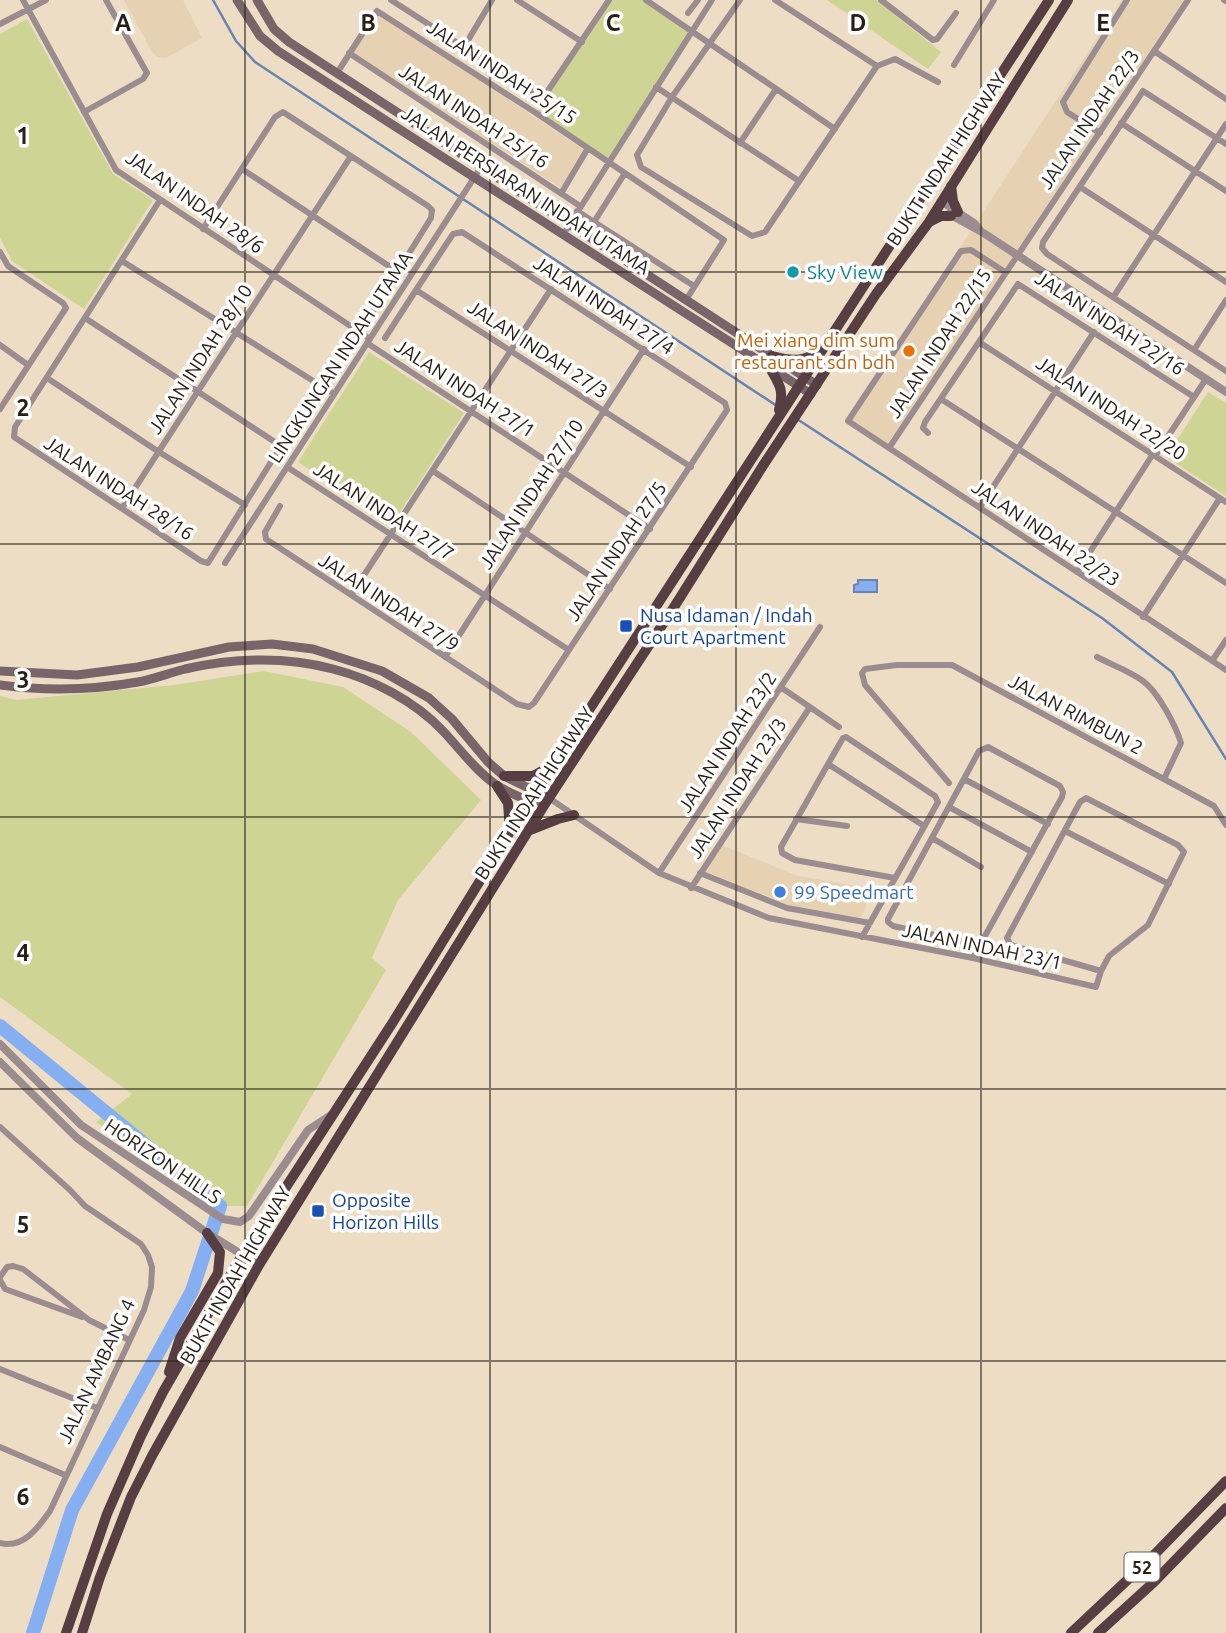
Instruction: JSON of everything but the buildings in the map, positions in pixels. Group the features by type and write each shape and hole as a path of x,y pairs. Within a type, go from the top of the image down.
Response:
{"highway":[{"name":"BUKIT INDAH HIGHWAY","path":"66,1633 107,1514 163,1392 242,1255 510,832 558,762 778,418 786,397 802,382 1049,0"},
{"name":"BUKIT INDAH HIGHWAY","path":"83,1631 131,1497 259,1265 546,803 876,294 929,222 1068,0"},
{"path":"915,208 938,204 935,176"},
{"path":"929,222 941,216 955,214 951,186"},
{"path":"772,356 804,360 829,341"},
{"path":"770,368 786,397"},
{"path":"504,776 533,776 558,762"},
{"path":"498,786 508,803 510,832"},
{"path":"529,830 574,815"},
{"path":"163,1392 180,1338 218,1273 220,1252 207,1233"},
{"name":"52","path":"1071,1633 1154,1555 1226,1481"},
{"name":"52","path":"1098,1633 1154,1582 1226,1508"}],"main road":[{"name":"JALAN PERSIARAN INDAH UTAMA","path":"237,0 260,36 278,51 770,368 802,382"},
{"name":"JALAN PERSIARAN INDAH UTAMA","path":"257,0 274,29 289,42 772,356 814,390"},
{"path":"0,671 77,675 138,667 229,647 272,644 313,649 382,671 429,698 452,719 488,762 533,797"},
{"path":"0,685 34,689 80,688 138,682 230,660 271,659 334,669 419,708 480,772 498,786 546,803"}],"street":[{"name":"JALAN INDAH 28/6","path":"23,0 116,170 360,332 369,341"},
{"path":"0,24 46,0"},
{"path":"84,112 143,79 147,73 106,0"},
{"path":"391,0 543,98 609,0"},
{"path":"464,47 492,0"},
{"path":"517,0 582,42"},
{"path":"646,0 835,129"},
{"path":"688,13 698,0"},
{"path":"563,235 712,0"},
{"path":"740,0 672,97 637,155 641,167 752,236 765,232 877,66 895,60 938,82"},
{"path":"775,0 877,66"},
{"path":"881,0 933,40 937,39 956,13"},
{"path":"954,65 993,0"},
{"path":"1100,133 1068,112 1063,102 1126,0"},
{"name":"JALAN INDAH 22/3","path":"1015,256 1188,0"},
{"name":"JALAN INDAH 25/15","path":"349,53 377,11 588,148 724,240 694,286"},
{"path":"1154,51 1226,99"},
{"path":"337,73 349,53"},
{"name":"JALAN INDAH 25/16","path":"349,53 562,192 594,222 694,286"},
{"path":"656,87 799,181"},
{"path":"740,143 776,89"},
{"path":"1226,144 1146,91 1140,94 1042,247 1047,254 1226,371"},
{"path":"203,229 275,117 283,113 351,156 432,211 431,218 360,332"},
{"path":"1121,122 1226,191"},
{"path":"1114,296 1226,124"},
{"path":"562,192 588,148"},
{"name":"JALAN INDAH 28/10","path":"122,508 351,156"},
{"name":"LINGKUNGAN INDAH UTAMA","path":"225,563 481,167"},
{"path":"242,169 398,272"},
{"path":"594,222 625,173"},
{"path":"1080,187 1226,282"},
{"path":"160,200 47,377 159,452 245,505 296,422"},
{"path":"938,204 974,223 1015,256 1226,392"},
{"name":"JALAN INDAH 27/4","path":"416,290 453,234 458,231 725,402 727,410"},
{"name":"JALAN INDAH 22/23","path":"1005,272 971,250 963,249 848,421 1226,670"},
{"path":"0,252 8,267 65,305 64,311 0,409"},
{"name":"JALAN INDAH 22/15","path":"889,448 1015,256"},
{"path":"122,261 334,394"},
{"path":"0,273 8,267"},
{"name":"JALAN INDAH 22/16","path":"928,433 923,428 925,422 1018,284 1194,397"},
{"path":"686,300 694,286"},
{"path":"351,595 551,289"},
{"path":"385,338 416,290"},
{"name":"JALAN INDAH 27/3","path":"416,290 691,467"},
{"path":"1194,350 1226,300"},
{"path":"85,318 281,446"},
{"path":"980,507 1094,332"},
{"name":"JALAN INDAH 27/1","path":"369,341 650,529"},
{"name":"JALAN INDAH 22/20","path":"979,342 1223,500"},
{"path":"0,345 28,365"},
{"name":"JALAN INDAH 27/10","path":"445,657 644,349"},
{"name":"JALAN INDAH 28/16","path":"47,377 15,427 14,437 201,561 208,563 245,505"},
{"path":"1076,572 1206,379"},
{"path":"942,399 1226,583"},
{"name":"JALAN INDAH 27/5","path":"529,707 534,704 727,410"},
{"name":"JALAN INDAH 27/7","path":"287,467 569,650"},
{"path":"433,471 610,589"},
{"path":"1143,617 1223,500"},
{"name":"JALAN INDAH 27/9","path":"280,506 265,531 266,539 517,704 529,707"},
{"name":"JALAN INDAH 23/2","path":"659,873 820,627"},
{"path":"1212,661 1226,640"},
{"path":"1097,657 1142,680 1151,688 1177,730 1181,743 1164,779"},
{"name":"JALAN RIMBUN 2","path":"949,783 865,685 862,678 865,668 952,665 1214,806 1226,825"},
{"path":"782,688 839,727"},
{"name":"JALAN INDAH 23/3","path":"691,888 810,707"},
{"path":"862,937 938,802 935,796 846,737 843,738 781,847 782,853 895,878"},
{"path":"973,958 1062,797 1062,789 992,749 982,749 888,922 893,926 980,945"},
{"path":"828,764 924,826"},
{"path":"964,779 1048,824"},
{"path":"1082,799 1088,799 1182,848 1183,857 1169,884 1148,925 1109,956 1101,971 1014,946 1008,941 1082,799"},
{"name":"JALAN INDAH 23/1","path":"546,803 574,815 659,873 769,918 973,958 1096,987 1101,971"},
{"path":"949,807 1032,852"},
{"path":"796,819 847,826"},
{"path":"1065,831 1169,884"},
{"path":"932,838 981,867"},
{"path":"700,873 787,908 870,923"},
{"name":"HORIZON HILLS","path":"0,1044 81,1125 203,1208 231,1222 240,1222 249,1216 308,1130 333,1114"},
{"name":"HORIZON HILLS","path":"0,1062 77,1138 207,1233 259,1265"},
{"name":"JALAN AMBANG 4","path":"0,1127 85,1206 141,1244 152,1267 151,1287 144,1310 50,1511 41,1524 22,1541 9,1546 0,1543"},
{"path":"89,1320 23,1269 7,1267 0,1278 5,1289 89,1320 129,1340"},
{"path":"0,1369 97,1408"},
{"path":"0,1447 65,1475"}],"shaded area":[{"path":"124,0 183,0 202,38 166,58 158,57 152,52"},
{"path":"1122,0 1184,0 888,444 848,418"},
{"path":"377,13 583,149 561,188 353,53"},
{"path":"722,845 798,876 868,888 871,894 861,918 789,905 705,871"}],"green space":[{"path":"609,0 646,0 692,30 608,162 536,113"},
{"path":"827,0 876,0 941,52 928,69"},
{"path":"27,19 113,174 153,200 84,309 12,261 0,238 0,34"},
{"path":"369,352 464,413 393,523 298,462"},
{"path":"1208,392 1226,403 1226,496 1166,457"},
{"path":"264,671 343,687 411,732 481,800 398,900 372,958 386,970 247,1206 220,1206 96,1122 132,1094 0,997 0,696 16,700 174,685"}],"water":[{"path":"858,580 877,580 877,592 854,592 854,585 858,584"}],"waterway":[{"path":"213,0 236,41 255,62 777,406"},
{"path":"797,419 1102,618 1172,672 1226,759"},
{"path":"0,1026 220,1206 192,1291 72,1510 33,1633"}],"place":[{"name":"Sky View","path":"793,272"},
{"name":"Mei xiang dim sum restaurant sdn bdh","path":"909,351"},
{"name":"Nusa Idaman / Indah Court Apartment","path":"626,626"},
{"name":"99 Speedmart","path":"780,892"},
{"name":"Opposite Horizon Hills","path":"318,1211"}]}
